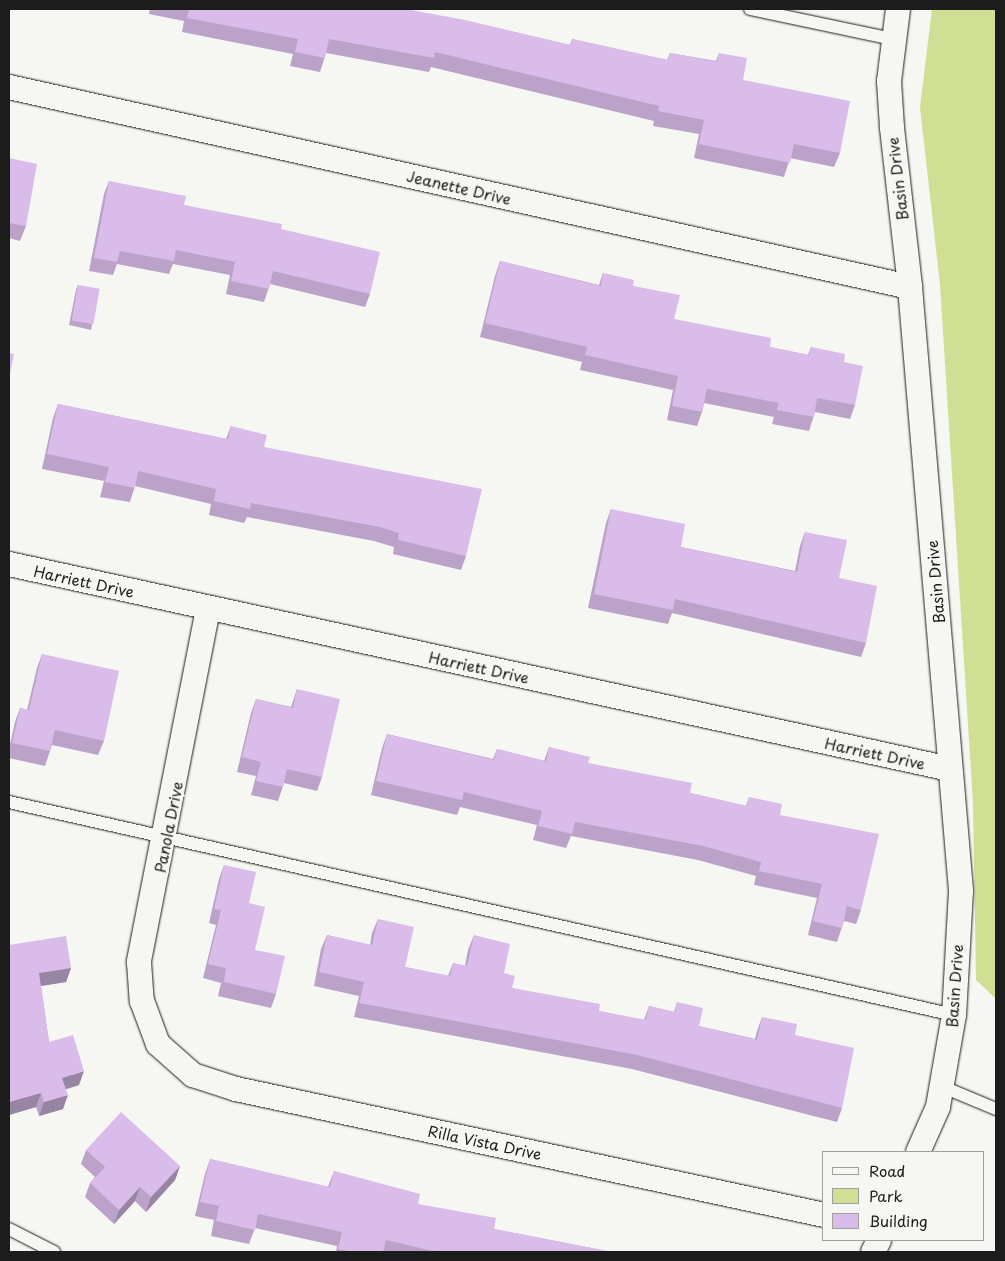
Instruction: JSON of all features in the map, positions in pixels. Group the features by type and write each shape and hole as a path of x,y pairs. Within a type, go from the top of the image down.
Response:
{"street":[{"name":"Basin Drive","path":"898,9 892,39 892,128 910,287 960,891 954,1015 938,1107 918,1151"},
{"name":"Jeanette Drive","path":"9,87 910,287"},
{"name":"Harriett Drive","path":"9,564 208,609 950,769"},
{"name":"Panola Drive","path":"158,1044 142,1001 139,962 166,841 208,609"},
{"name":"Rilla Vista Drive","path":"158,1044 193,1075 236,1089 822,1215"}],"lane":[{"path":"750,9 892,39"},
{"path":"9,802 166,841 954,1015"},
{"path":"941,1086 996,1109"},
{"path":"9,1229 54,1252"}],"green space":[{"path":"932,9 996,9 996,999 976,980 973,803 940,285 920,107"}],"building":[{"path":"189,9 405,9 465,20 571,45 572,39 668,60 670,53 717,62 719,53 747,58 743,80 850,101 840,153 794,144 790,163 699,144 704,120 658,111 659,106 435,52 434,58 329,39 325,58 295,52 298,39 187,18"},
{"path":"9,158 37,164 26,226 9,223"},
{"path":"109,181 186,196 184,205 282,224 281,229 380,252 370,294 273,271 269,289 231,281 235,262 176,250 174,261 120,251 117,262 94,258"},
{"path":"500,261 601,286 603,273 634,280 633,286 680,295 674,319 771,338 770,347 809,355 811,347 845,354 844,362 863,366 855,405 817,398 814,417 777,410 779,403 707,389 702,412 672,406 678,376 585,355 587,347 485,323"},
{"path":"78,285 100,289 93,324 72,320"},
{"path":"9,353 14,354 9,379"},
{"path":"58,404 228,439 231,426 267,435 264,447 482,489 466,556 398,540 399,533 380,527 251,503 250,509 214,501 216,489 138,471 135,488 105,482 109,467 47,454"},
{"path":"611,509 685,524 681,547 797,572 805,532 847,540 839,578 877,586 866,643 675,599 673,610 594,594"},
{"path":"42,654 119,671 104,741 55,730 50,751 12,743 20,708 29,710"},
{"path":"297,689 340,699 322,777 287,769 283,787 256,781 261,762 242,757 256,699 293,708"},
{"path":"387,734 494,760 497,749 546,761 549,747 590,757 588,763 692,783 690,793 747,806 749,797 782,804 780,815 879,834 861,910 847,906 842,928 813,921 822,884 759,871 761,862 703,846 575,822 572,834 538,826 542,811 464,792 462,800 376,781"},
{"path":"224,865 256,872 249,903 265,907 255,950 285,956 276,994 224,982 226,968 208,964 221,910 214,909"},
{"path":"378,919 414,927 405,967 450,976 453,963 467,966 474,935 510,944 504,973 515,976 512,988 600,1004 599,1011 646,1020 649,1006 675,1012 677,1002 703,1008 699,1026 757,1040 762,1017 797,1024 795,1035 854,1048 842,1108 637,1055 359,1003 364,982 319,972 327,935 372,945"},
{"path":"66,936 71,968 39,973 49,1042 73,1035 84,1071 62,1078 68,1095 44,1102 41,1093 9,1102 9,945"},
{"path":"121,1112 180,1166 151,1197 140,1187 119,1210 90,1183 105,1167 86,1150"},
{"path":"210,1159 330,1187 334,1171 420,1194 418,1204 496,1218 494,1229 612,1252 437,1252 386,1240 383,1252 353,1252 338,1249 342,1232 258,1214 255,1230 216,1221 219,1206 200,1202"}]}
